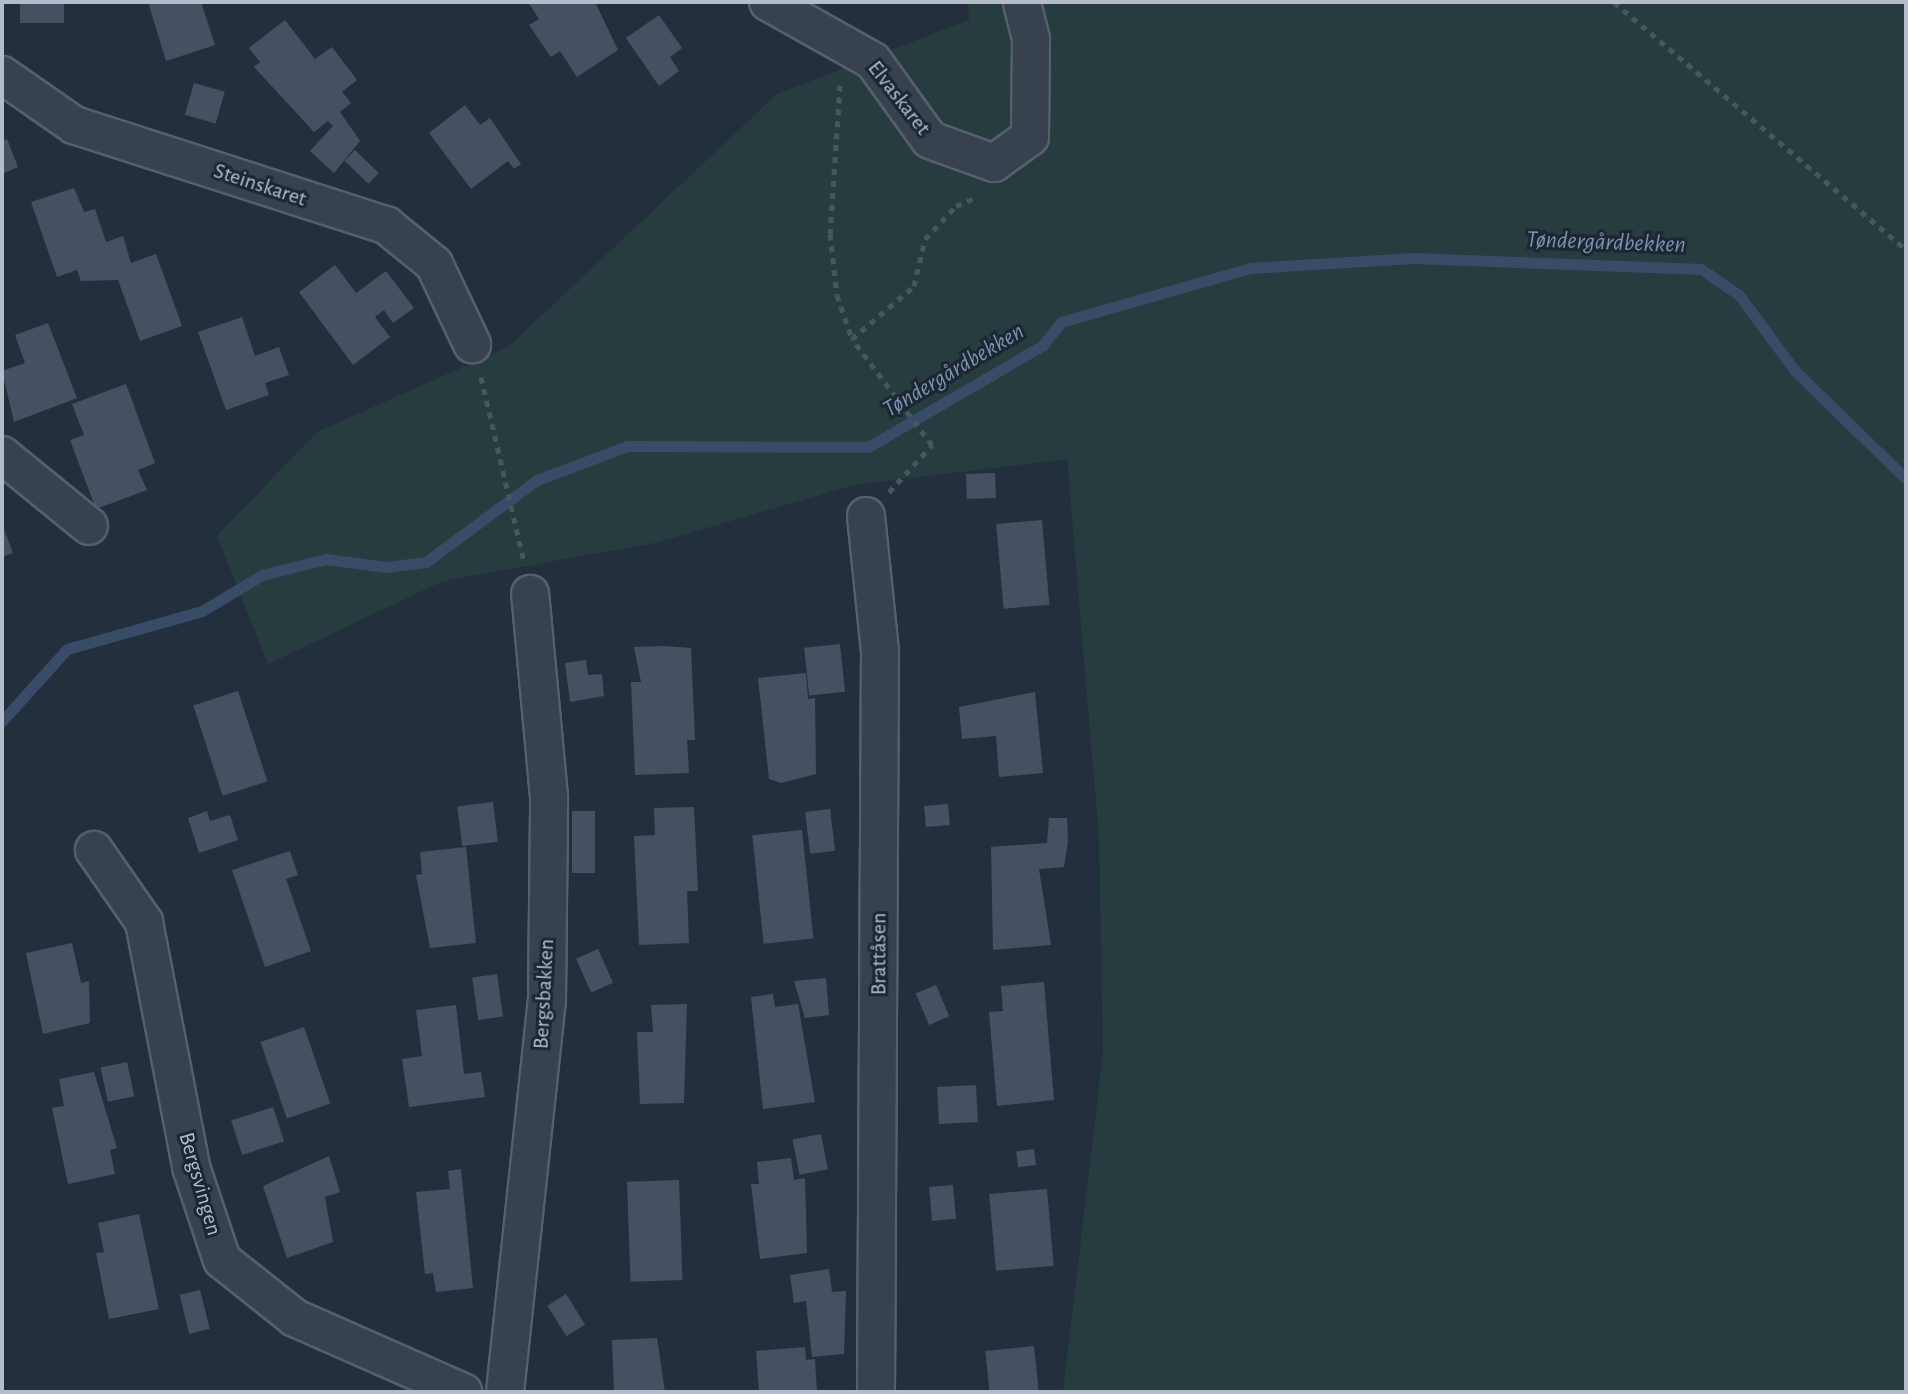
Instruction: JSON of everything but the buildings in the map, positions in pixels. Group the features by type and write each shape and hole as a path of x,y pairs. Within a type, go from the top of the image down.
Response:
{"street":[{"name":"Elvaskaret","path":"768,2 873,61 930,140 994,163 1030,137 1031,39 1022,2"},
{"name":"Steinskaret","path":"2,75 74,125 386,225 434,264 472,344"},
{"path":"2,455 89,526"},
{"name":"Brattåsen","path":"866,516 880,651 876,1392"},
{"name":"Bergsbakken","path":"505,1392 547,1000 549,797 530,594"},
{"name":"Bergsvingen","path":"94,850 144,922 191,1167 222,1260 295,1318 463,1392"}],"path":[{"path":"1614,2 1906,250"},
{"path":"848,45 836,103 830,234 837,295 852,339 932,445 866,516"},
{"path":"852,339 914,286 925,239 956,206 994,194"},
{"path":"472,344 530,594"}],"green space":[{"path":"968,2 1906,2 1906,1392 1063,1392 1103,1053 1099,837 1067,459 854,485 655,543 443,581 268,664 217,536 317,432 508,347 777,94 969,20"}],"waterway":[{"name":"Tøndergårdbekken","path":"2,721 67,649 202,611 262,575 326,559 386,567 426,562 537,480 627,446 868,447 1043,345 1061,322 1250,268 1413,258 1701,269 1739,295 1795,371 1906,479"}]}
